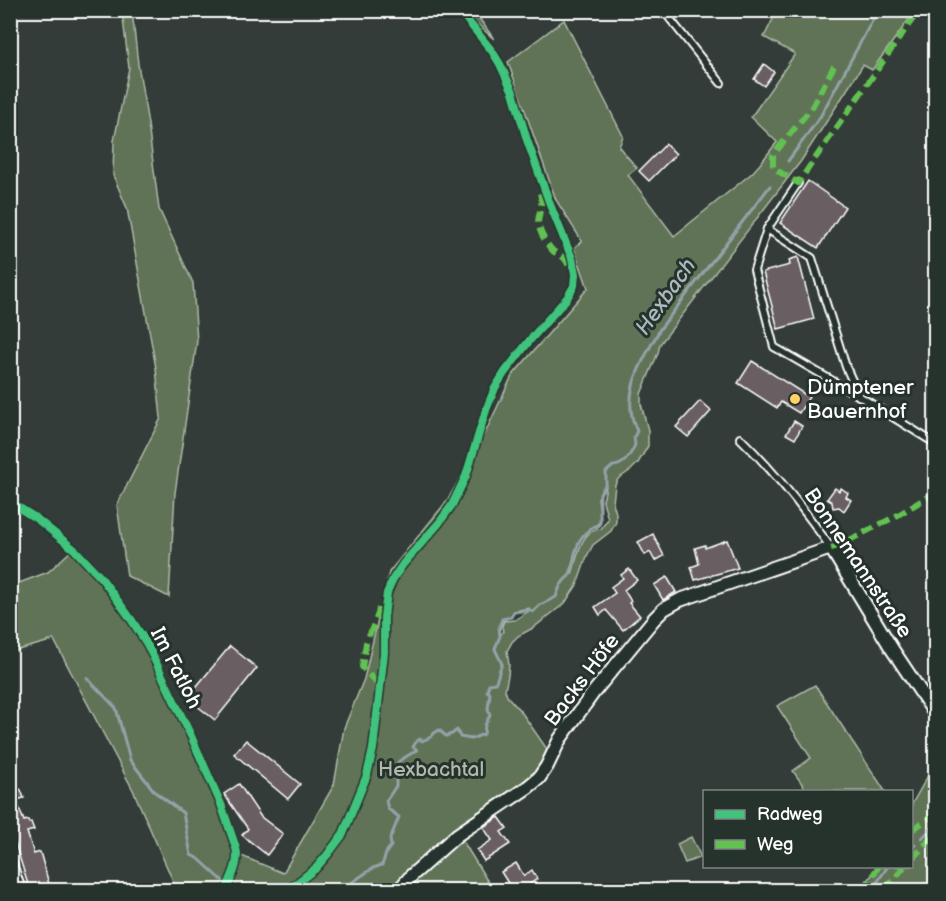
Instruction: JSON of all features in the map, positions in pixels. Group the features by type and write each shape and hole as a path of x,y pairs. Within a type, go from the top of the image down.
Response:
{"street":[{"name":"Bonnemannstraße","path":"831,548 892,649 936,715"},
{"name":"Backs Höfe","path":"399,891 412,875 457,835 538,778 547,766 560,739 593,693 664,609 680,600 831,548"},
{"path":"10,864 19,891"}],"lane":[{"path":"663,10 721,83"},
{"path":"798,183 767,229 754,270 774,347 936,444"},
{"path":"767,229 812,258 846,367 859,396"},
{"name":"Bonnemannstraße","path":"740,438 759,456 814,523 831,548"},
{"name":"Im Fatloh","path":"10,502 37,519 75,550 102,579 147,644 221,804 238,854 226,891"}],"green space":[{"path":"122,11 132,11 159,209 193,283 197,341 175,493 169,597 127,576 117,505 161,418 156,368 127,208 113,175 114,141 129,68"},
{"path":"463,11 474,11 494,39 470,18"},
{"name":"Hexbachtal","path":"777,11 915,11 872,70 863,65 801,161 660,344 641,394 641,404 648,430 648,446 638,463 618,479 615,485 613,503 616,522 611,531 593,545 577,585 565,603 533,628 518,636 507,651 509,665 505,690 507,696 522,713 549,752 544,763 394,890 177,890 133,790 54,640 11,652 11,586 48,572 73,549 101,579 145,643 220,804 239,855 283,873 334,785 344,728 364,679 389,572 447,501 486,431 512,376 588,288 574,248 582,241 556,200 508,62 564,20 623,136 619,147 637,168 628,175 674,236 752,173 777,142 751,117 795,54 764,37","holes":["606,486 603,501 608,519 601,529 588,534 584,539 572,574 570,574 574,553 579,542 601,521 598,498","529,608 530,610 515,620 504,621 503,632 500,635 503,620 510,617 514,611"]},
{"path":"815,685 884,790 806,790 793,771 811,758 777,706"},
{"path":"935,763 935,890 861,890 880,868 913,868 913,802"},
{"path":"691,837 701,857 685,863 677,844"},
{"path":"461,838 493,890 403,890"}],"building":[{"path":"764,64 774,72 764,86 754,79"},
{"path":"666,144 676,154 649,181 639,171"},
{"path":"808,181 845,207 818,248 780,223"},
{"path":"798,257 814,319 778,329 763,272 790,265 789,260"},
{"path":"752,361 809,397 799,413 781,402 777,408 738,383"},
{"path":"700,401 711,411 688,437 676,427"},
{"path":"794,421 802,426 795,439 786,434"},
{"path":"835,488 839,491 841,488 848,493 846,497 851,500 844,511 839,507 833,508 832,502 827,499"},
{"path":"653,534 664,556 655,561 650,552 645,555 638,542"},
{"path":"727,540 738,568 695,580 691,567 699,564 695,548 705,545 705,548"},
{"path":"629,569 637,580 624,590 631,601 629,603 640,616 623,630 606,610 600,615 595,607 615,593 611,587 623,578 621,575"},
{"path":"667,577 676,592 663,600 654,585"},
{"path":"230,646 257,668 215,720 187,698"},
{"path":"246,740 300,784 288,799 234,754"},
{"path":"10,782 21,790 24,798 16,800 24,821 31,822 34,830 27,832 34,854 40,852 51,891 30,891 10,827"},
{"path":"239,784 261,817 283,834 267,855 242,835 248,829 224,794"},
{"path":"499,817 507,828 501,832 510,844 484,861 477,850 492,840 483,827"},
{"path":"516,863 524,876 532,870 537,879 520,891 513,891 501,872"}],"waterway":[{"name":"Hexbach","path":"788,161 820,117 878,10"},
{"name":"Hexbach","path":"341,890 373,868 382,865 391,846 390,839 399,817 388,809 386,801 396,786 395,769 399,761 417,750 413,747 416,742 431,737 439,730 446,736 457,730 460,737 471,739 484,734 490,715 488,709 490,693 487,691 489,684 495,683 502,664 495,649 500,636 499,627 502,619 511,617 514,612 529,610 533,612 540,605 556,597 561,585 569,576 582,537 600,523 600,493 606,484 606,472 613,466 624,462 635,445 634,437 637,431 632,417 632,390 647,353 660,329 770,186"},
{"path":"87,678 116,708 130,760 155,792 183,813 191,855 199,859 223,881"},
{"name":"Hexbach","path":"922,838 936,824"},
{"name":"Hexbach","path":"872,890 887,868"},
{"path":"234,886 245,890"}],"marked path":[{"path":"834,66 812,107 773,155 773,168 798,183 919,10"},
{"path":"540,193 538,225 545,241 553,251 564,258 569,267"},
{"path":"831,548 898,515 936,492"},
{"path":"379,608 366,643 362,667 381,688"},
{"path":"913,829 936,813"},
{"path":"913,858 936,833"},
{"path":"863,890 878,868"},
{"path":"885,890 903,868"},
{"path":"916,890 936,879"}],"cycle path":[{"path":"288,890 316,868 343,834 367,775 373,749 384,653 387,593 393,579 452,505 466,476 495,388 505,372 567,298 574,286 575,274 572,258 527,140 513,92 492,51 459,10"},
{"path":"10,502 37,519 75,550 102,579 147,644 221,804 236,848 236,864 226,890"}],"place":[{"name":"Dümptener Bauernhof","path":"795,399"}]}
